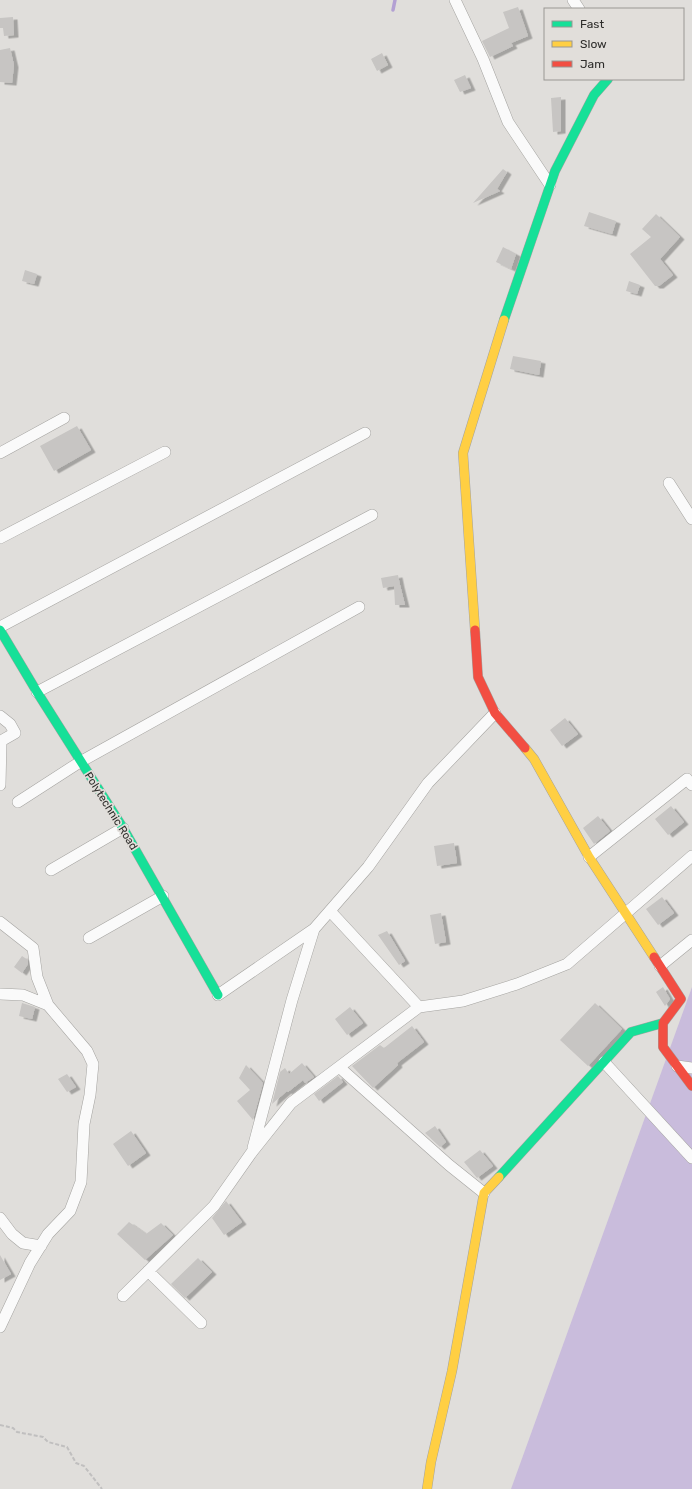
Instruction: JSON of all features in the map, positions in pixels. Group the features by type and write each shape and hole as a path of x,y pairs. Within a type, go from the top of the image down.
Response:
{"street":[{"path":"455,0 483,59 508,122 550,185"},
{"path":"607,80 594,95 555,171 510,299 463,453 478,677 495,713 534,759 589,857 681,999 663,1023 663,1047 692,1086"},
{"path":"0,453 64,418"},
{"path":"0,628 365,433"},
{"path":"0,538 165,452"},
{"path":"669,483 692,519"},
{"path":"37,692 372,514"},
{"path":"18,802 80,762 359,607"},
{"name":"Polytechnic Road","path":"0,628 80,762 123,828 218,995"},
{"path":"218,995 314,929 368,867 428,783 495,713"},
{"path":"0,716 10,724 15,733 1,741 0,785"},
{"path":"589,857 687,779 692,785"},
{"path":"50,870 123,828"},
{"path":"123,1296 214,1206 252,1152 292,1103 419,1008 463,1001 517,984 567,964 692,856"},
{"path":"89,938 163,896"},
{"path":"330,911 419,1008"},
{"path":"0,922 33,948 37,976 48,1005 87,1051 93,1064 90,1095 84,1124 81,1182 70,1211 48,1234 30,1263 0,1327"},
{"path":"252,1152 292,1000 314,929"},
{"path":"660,966 692,940"},
{"path":"0,994 24,995 48,1005"},
{"path":"427,1489 426,1481 432,1471 430,1462 452,1371 484,1193 631,1032 663,1023"},
{"path":"604,1062 689,1150"},
{"path":"677,1066 692,1068"},
{"path":"339,1067 448,1165 484,1193"},
{"path":"0,1218 12,1234 23,1243 40,1246"},
{"path":"148,1271 201,1323"}],"path":[{"path":"0,1425 13,1428 17,1432 43,1437 48,1442 67,1447 76,1463 84,1466 102,1489"}],"shaded area":[{"path":"692,987 692,1489 511,1489"}],"building":[{"path":"518,7 528,36 511,43 513,46 490,57 482,41 509,28 503,12"},
{"path":"13,17 14,35 4,36 3,28 0,28 0,18"},
{"path":"10,48 14,65 12,83 0,82 0,50"},
{"path":"382,53 388,65 377,71 371,59"},
{"path":"465,75 471,88 460,92 454,80"},
{"path":"561,97 561,131 553,132 551,98"},
{"path":"503,169 507,172 497,189 500,191 473,203"},
{"path":"589,212 616,221 612,234 584,226"},
{"path":"656,214 680,237 660,259 673,275 659,286 655,286 630,254 651,237 642,229"},
{"path":"503,247 516,254 511,269 496,262"},
{"path":"25,270 37,274 34,284 22,281"},
{"path":"629,281 640,285 637,294 626,291"},
{"path":"513,356 541,361 539,375 510,369"},
{"path":"77,426 91,450 54,471 40,446"},
{"path":"398,575 405,605 395,605 394,586 383,588 381,578"},
{"path":"565,718 578,734 562,746 550,730"},
{"path":"671,806 684,822 668,835 655,819"},
{"path":"598,816 610,831 594,844 583,828"},
{"path":"454,843 457,863 437,866 434,846"},
{"path":"662,897 674,913 658,925 646,909"},
{"path":"441,913 446,942 435,944 430,915"},
{"path":"387,931 405,961 399,965 378,935"},
{"path":"22,956 28,960 28,964 22,973 14,967"},
{"path":"663,987 670,999 665,1006 656,992"},
{"path":"22,1003 35,1007 32,1019 19,1016"},
{"path":"595,1003 622,1029 588,1066 560,1040"},
{"path":"350,1007 363,1023 347,1035 335,1019"},
{"path":"412,1026 424,1042 397,1063 398,1065 373,1088 352,1066 380,1045 384,1048"},
{"path":"302,1063 314,1077 305,1083 303,1080 272,1104 280,1072 285,1068 289,1074"},
{"path":"246,1065 263,1083 253,1120 237,1101 250,1090 239,1078"},
{"path":"67,1074 76,1087 67,1092 58,1079"},
{"path":"338,1076 343,1082 319,1101 314,1094"},
{"path":"435,1126 446,1142 440,1147 425,1133"},
{"path":"131,1131 146,1153 128,1166 113,1144"},
{"path":"480,1150 493,1166 477,1178 464,1162"},
{"path":"226,1201 242,1222 224,1235 212,1218"},
{"path":"129,1222 146,1234 161,1223 173,1235 145,1260 117,1234"},
{"path":"0,1255 11,1274 0,1280"},
{"path":"198,1258 212,1272 185,1298 171,1284"}],"waterway":[{"path":"393,10 395,0"}],"traffic: fast":[{"path":"504,320 555,171 594,95 607,80"},
{"path":"0,630 37,692 123,828 218,995"},
{"path":"499,1177 631,1032 663,1023"}],"traffic: slow":[{"path":"475,630 463,453 504,320"},
{"path":"525,748 534,759 589,857 654,957"},
{"path":"427,1489 431,1462 452,1371 484,1193 499,1177"}],"traffic: jam":[{"path":"475,630 478,677 495,713 525,748"},
{"path":"654,957 681,999 663,1023 663,1047 692,1086"}]}
